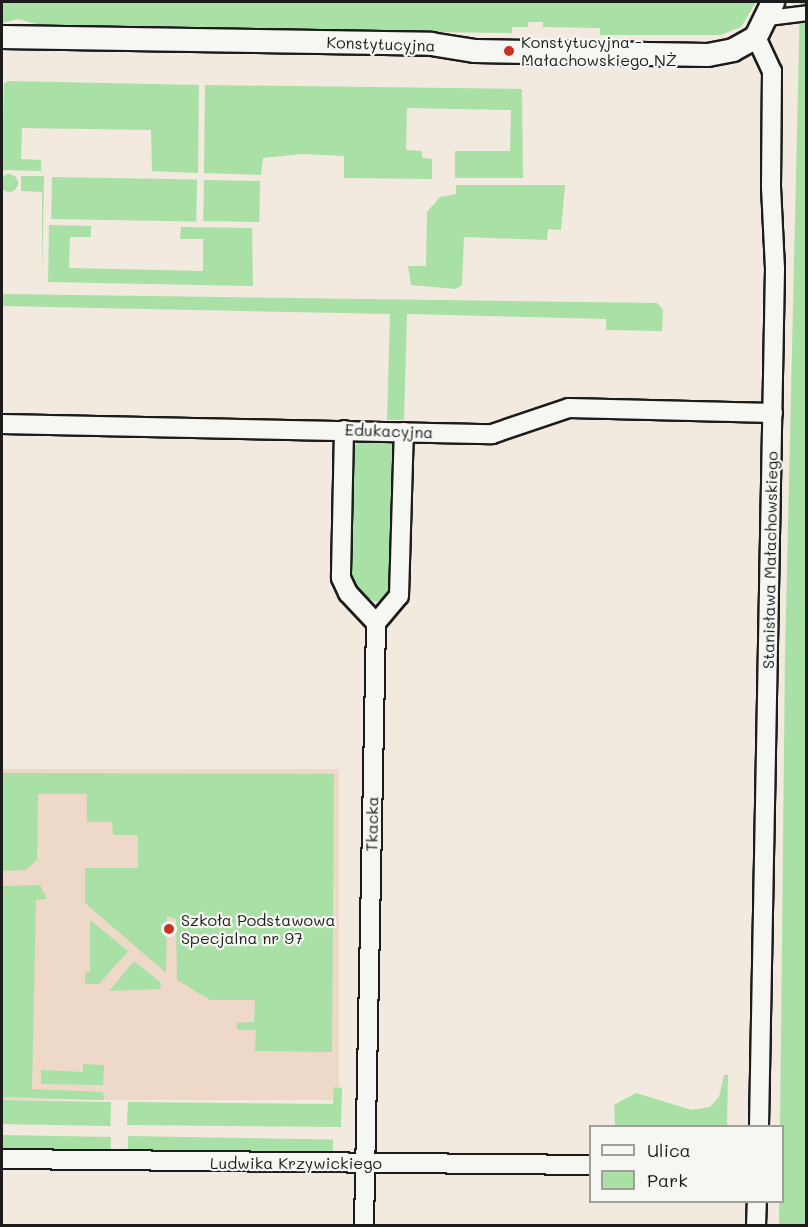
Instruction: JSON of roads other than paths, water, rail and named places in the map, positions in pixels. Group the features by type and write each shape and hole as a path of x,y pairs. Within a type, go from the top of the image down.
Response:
{"street":[{"path":"766,19 807,14"},
{"name":"Konstytucyjna","path":"2,37 419,44 474,51 708,55 733,50 766,19"},
{"name":"Stanisława Małachowskiego","path":"759,1125 775,268 771,187 772,71 766,19"},
{"name":"Edukacyjna","path":"2,424 492,434 569,408 773,413"},
{"path":"344,430 341,578 348,593 376,623 399,596 404,432"},
{"name":"Tkacka","path":"364,1226 376,623"},
{"name":"Ludwika Krzywickiego","path":"2,1159 589,1165"},
{"path":"756,1226 757,1203"}],"place":[{"name":"Konstytucyjna - Małachowskiego NŻ","path":"509,51"},
{"name":"Szkoła Podstawowa Specjalna nr 97","path":"169,929"}]}
